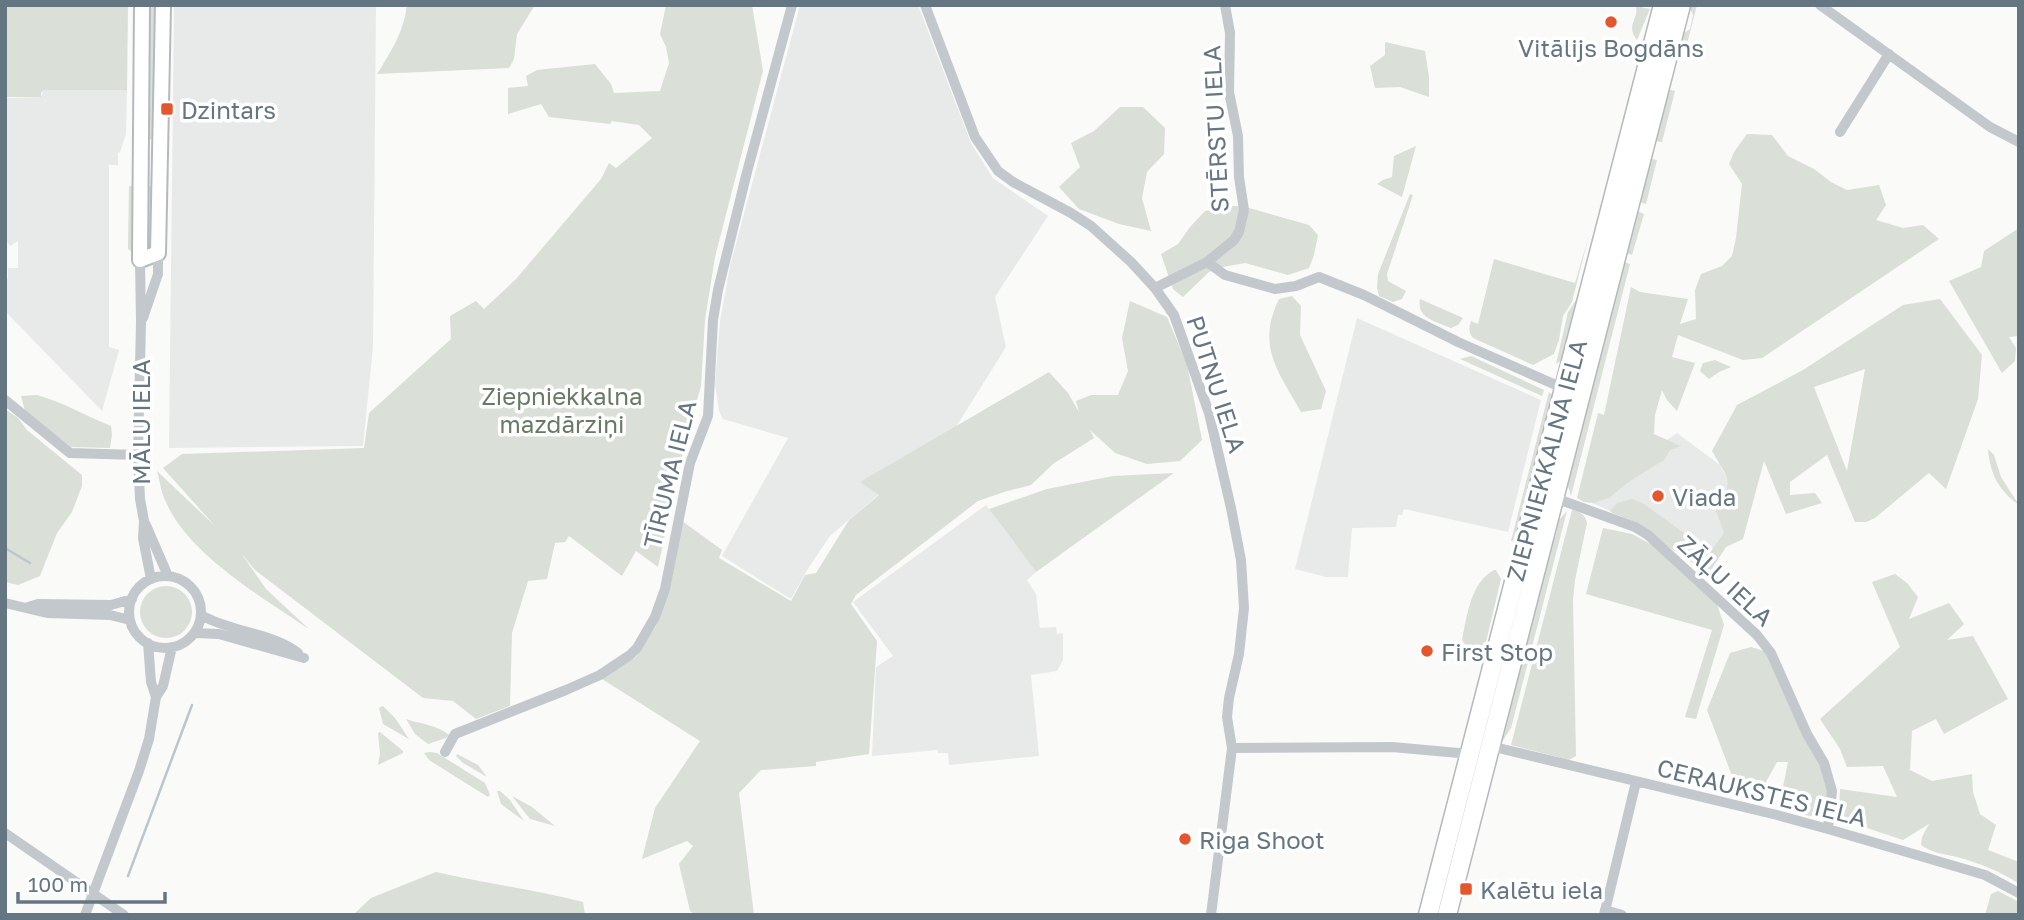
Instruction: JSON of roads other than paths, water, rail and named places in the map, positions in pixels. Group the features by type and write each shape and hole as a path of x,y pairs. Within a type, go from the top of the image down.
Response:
{"highway":[{"name":"ZIEPNIEKKALNA IELA","path":"1447,915 1490,746 1512,628 1565,389 1666,17 1681,5"},
{"name":"ZIEPNIEKKALNA IELA","path":"1428,915 1471,754 1555,498 1666,17"},
{"path":"1565,389 1576,394 1579,403"}],"street":[{"name":"MĀLU IELA","path":"142,5 138,455 140,499 144,521 168,576"},
{"name":"MĀLU IELA","path":"141,322 158,274 163,5"},
{"name":"TĪRUMA IELA","path":"445,752 455,734 566,690 608,670 637,648 655,617 665,589 690,463 708,416 713,320 718,290 792,5"},
{"name":"PUTNU IELA","path":"925,5 975,137 998,171 1091,226 1155,288 1174,315 1209,413 1241,560 1244,608 1242,637 1227,717 1232,748 1212,915"},
{"name":"STĒRSTU IELA","path":"1155,288 1207,262 1234,240 1244,211 1239,177 1238,136 1230,92 1230,33 1225,5"},
{"path":"1820,5 1990,127 2019,142"},
{"path":"1840,132 1889,54"},
{"path":"141,155 160,155"},
{"path":"140,260 158,253"},
{"path":"1207,262 1225,275 1275,289 1296,286 1320,277 1565,389"},
{"path":"5,400 70,453 138,455"},
{"name":"ZĀĻU IELA","path":"1555,498 1634,527 1648,535 1757,635 1771,653 1807,734 1824,763 1832,791 1828,829"},
{"name":"MĀLU IELA","path":"144,521 143,538 149,560 150,579"},
{"path":"168,576 179,579 196,593 200,604 201,615 194,633 172,647 160,647 140,638 130,620 132,599 139,587 150,579 168,576"},
{"path":"24,608 38,604 111,605 132,599"},
{"path":"5,603 47,613 110,615 130,620"},
{"path":"194,633 219,634 304,658 292,649 201,615"},
{"path":"148,643 151,682 156,696"},
{"path":"85,915 139,771 149,738 156,696 163,686 172,647"},
{"name":"CERAUKSTES IELA","path":"1490,746 1828,829 1985,875 2019,893"},
{"path":"1232,748 1392,747 1471,754"},
{"path":"1622,915 1604,912 1636,782"},
{"path":"5,833 124,915"}],"waterway":[{"path":"5,548 30,563"},
{"path":"128,876 192,705"}],"place":[{"name":"Vitālijs Bogdāns","path":"1611,22"},
{"name":"Dzintars","path":"167,109"},
{"name":"Viada","path":"1658,496"},
{"name":"First Stop","path":"1427,651"},
{"name":"Riga Shoot","path":"1185,839"},
{"name":"Kalētu iela","path":"1466,889"}],"park label":[{"name":"Ziepniekkalna mazdārziņi","path":"562,409"}]}
